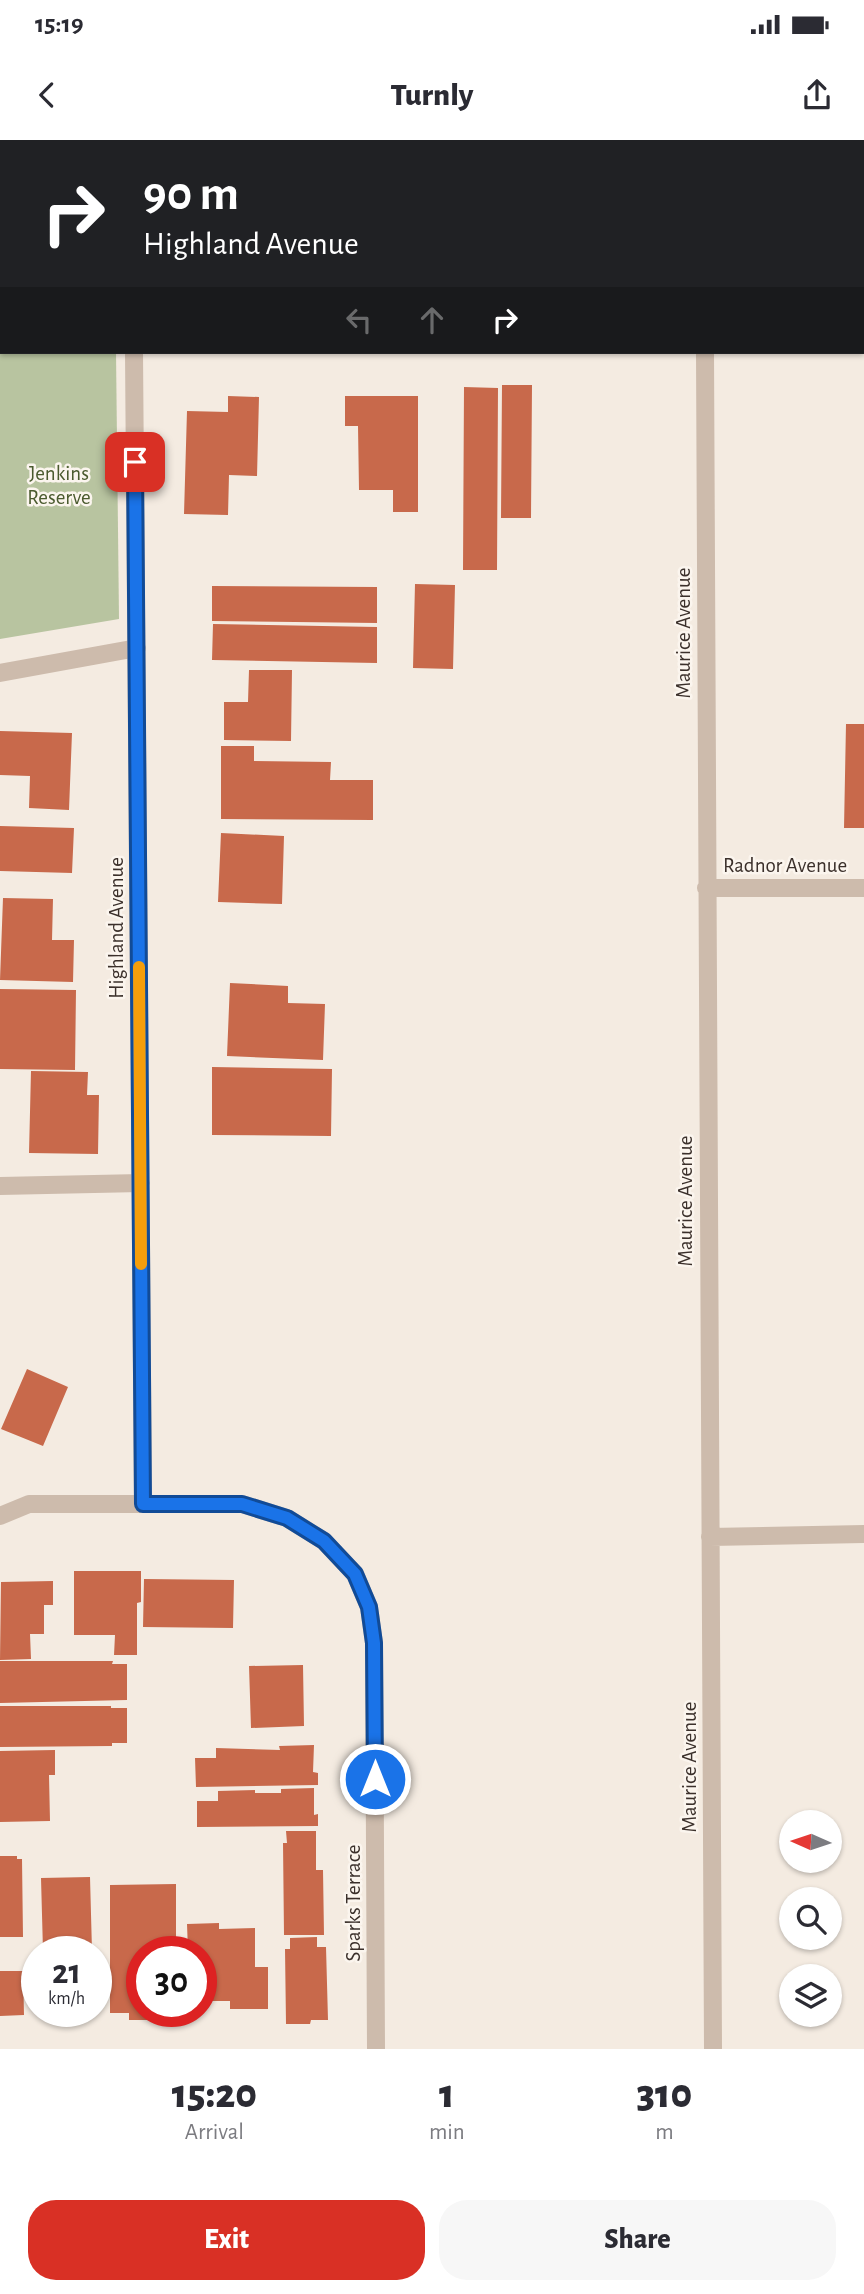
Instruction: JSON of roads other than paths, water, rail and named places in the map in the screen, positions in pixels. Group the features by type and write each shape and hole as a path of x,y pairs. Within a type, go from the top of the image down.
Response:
{"street":[{"name":"Highland Avenue","path":"134,354 143,1504"},
{"name":"Maurice Avenue","path":"705,354 713,2049"},
{"path":"0,673 137,648"},
{"name":"Radnor Avenue","path":"706,888 864,888"},
{"path":"0,1186 141,1183"},
{"name":"Sparks Terrace","path":"0,1516 29,1504 242,1504 287,1518 324,1541 355,1574 369,1607 374,1643 376,2049"},
{"path":"710,1537 864,1534"}],"park label":[{"name":"Jenkins Reserve","path":"59,485"}]}
